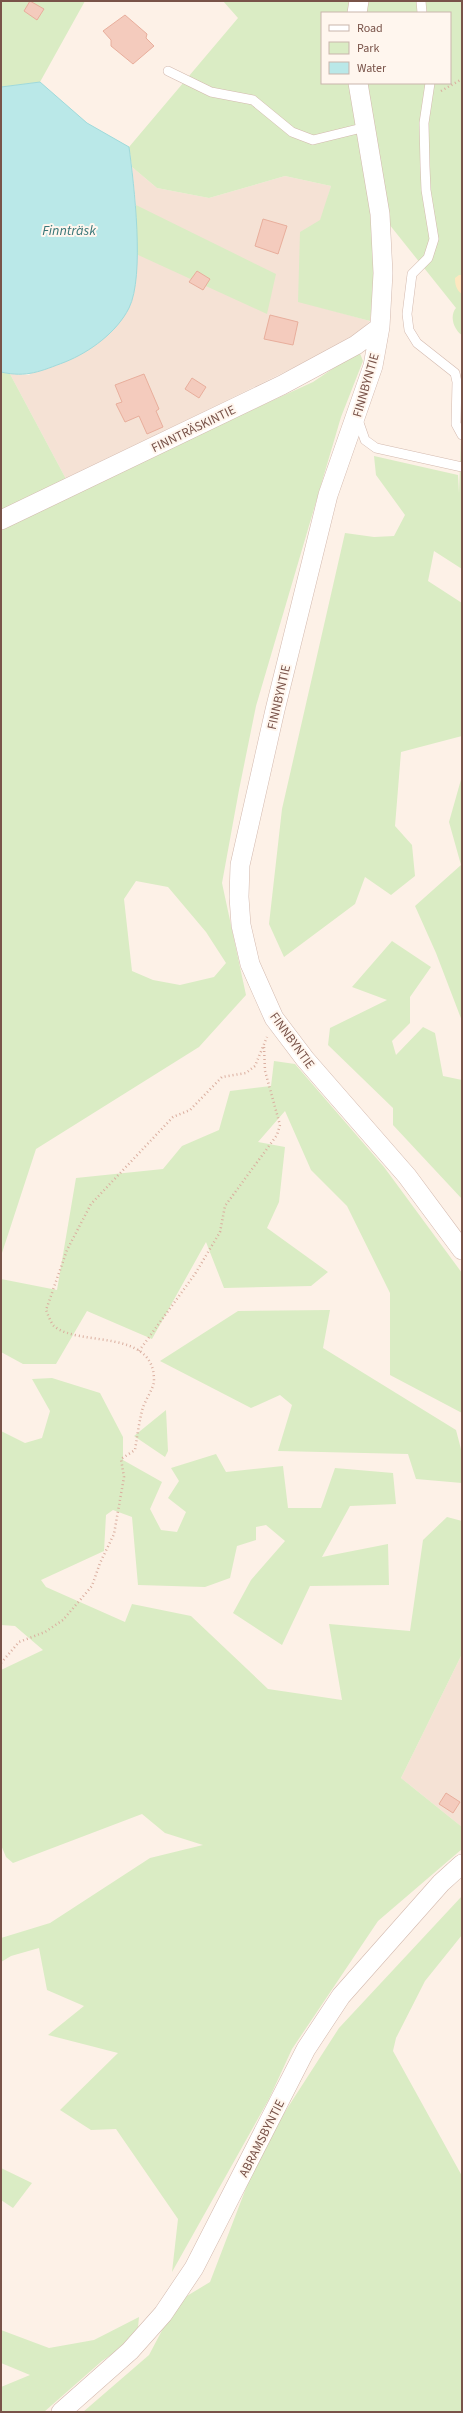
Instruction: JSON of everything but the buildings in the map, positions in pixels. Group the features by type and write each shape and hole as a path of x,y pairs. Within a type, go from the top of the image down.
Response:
{"street":[{"path":"357,12 359,1"},
{"name":"FINNBYNTIE","path":"358,84 380,214 383,273 380,327 373,366 328,495 308,572 240,865 239,897 241,925 250,964 274,1018 305,1060 407,1176 462,1250"},
{"name":"FINNTRÄSKINTIE","path":"1,520 282,385 356,345 380,327"},
{"name":"ABRAMSBYNTIE","path":"61,2412 130,2351 163,2314 194,2268 306,2049 341,1996 441,1883 462,1864"}],"lane":[{"path":"421,1 422,12"},
{"path":"168,72 211,92 253,100 292,132 313,140 366,127"},
{"path":"430,84 424,123 425,166 426,190 434,239 428,258 412,274 406,314 409,330 417,343 455,373 456,424 462,435"},
{"path":"357,415 365,440 376,448 462,468"}],"path":[{"path":"428,98 462,79"},
{"path":"1,1663 19,1642 45,1632 63,1620 92,1586 100,1563 114,1534 124,1477 121,1459 135,1450 142,1410 154,1380 150,1363 139,1351 116,1341 69,1333 54,1326 46,1310 67,1250 90,1204 173,1117 190,1110 222,1077 246,1073 256,1066 274,1018"},
{"path":"139,1351 195,1274 220,1232 225,1206 277,1135 280,1125 265,1071 263,1046"}],"shaded area":[{"path":"132,167 157,188 209,198 285,176 331,186 298,301 370,321 354,338 66,479 10,374 29,375 135,285 136,205"},
{"path":"462,1654 462,1827 401,1778"}],"green space":[{"path":"1,1 85,1 40,82 1,87"},
{"path":"223,1 462,1 462,335 453,323 453,315 456,308 381,214 370,321 298,302 300,232 320,220 331,186 285,176 209,198 157,188 132,167 129,147 238,18"},
{"path":"136,205 276,274 267,314 136,254"},
{"path":"359,351 363,361 341,417 256,706 222,883 246,995 199,1047 36,1149 1,1256 1,528 71,493 313,382","holes":["136,881 168,887 206,932 226,963 214,977 180,985 153,980 132,971 124,899"]},
{"path":"1,372 10,374 66,479 1,511"},
{"path":"462,411 462,569 434,551 428,581 462,603 462,736 401,752 395,826 412,845 415,876 391,895 365,877 355,904 284,957 269,924 282,809 345,533 374,537 394,536 405,515 376,475 374,456 458,475 459,493"},
{"path":"462,776 462,1021 436,953 415,906 461,865 449,822"},
{"path":"392,941 431,967 410,997 410,1023 392,1041 396,1055 423,1027 435,1033 443,1076 462,1080 462,1199 393,1125 393,1108 328,1045 330,1028 387,1000 352,987"},
{"path":"274,1061 295,1064 384,1167 462,1273 462,1413 390,1375 390,1293 347,1206 311,1170 285,1111 258,1142 285,1147 279,1202 267,1228 328,1272 311,1286 224,1288 206,1242 152,1339 87,1311 56,1364 23,1364 1,1352 1,1279 57,1290 76,1178 163,1169 182,1146 219,1130 230,1091 271,1086"},
{"path":"330,1310 323,1348 456,1430 462,1453 462,1483 416,1479 408,1454 278,1451 292,1405 280,1395 251,1408 160,1361 238,1311"},
{"path":"52,1378 100,1393 123,1437 123,1460 162,1482 150,1509 161,1530 177,1532 186,1512 168,1498 179,1481 171,1468 216,1454 226,1472 283,1466 288,1508 321,1508 335,1468 393,1473 396,1504 350,1506 322,1557 388,1544 389,1585 310,1586 282,1645 233,1613 251,1580 285,1541 266,1525 256,1527 256,1540 237,1546 230,1578 205,1587 138,1585 132,1517 113,1510 106,1515 104,1551 41,1580 46,1587 125,1622 132,1604 191,1616 268,1689 342,1700 329,1624 410,1631 423,1540 447,1517 462,1521 462,1654 401,1778 462,1827 462,1849 378,1921 292,2049 269,2099 172,2272 178,2219 116,2129 91,2130 60,2110 118,2053 48,2035 84,2006 47,1990 39,1948 11,1956 1,1962 1,1938 50,1923 150,1858 203,1845 165,1833 142,1814 13,1863 6,1857 1,1845 1,1670 43,1650 15,1626 1,1625 1,1431 25,1443 42,1438 50,1411 32,1379"},
{"path":"166,1410 168,1451 165,1457 134,1436"},
{"path":"462,1896 462,1935 425,1981 396,2038 393,2051 462,2176 462,2412 83,2412 149,2355 177,2302 210,2282 261,2149 339,2028"},
{"path":"1,2168 32,2183 13,2208 1,2200"},
{"path":"139,2317 137,2337 102,2361 44,2412 1,2412 1,2387 30,2375 1,2363 1,2330 49,2348 94,2340"}],"sand":[{"path":"462,275 462,294 457,289 455,282 455,278"}],"water":[{"name":"Finnträsk","path":"40,82 87,123 129,147 137,229 136,275 134,293 129,308 124,317 102,340 84,353 49,368 34,373 10,374 1,372 1,87"}]}
